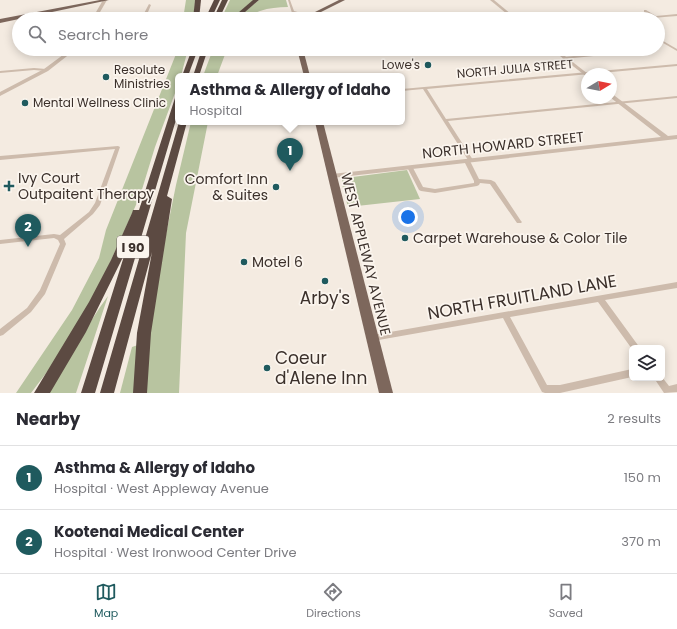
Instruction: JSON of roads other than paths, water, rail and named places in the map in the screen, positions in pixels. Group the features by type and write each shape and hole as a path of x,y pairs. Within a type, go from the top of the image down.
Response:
{"highway":[{"path":"197,12 198,0"},
{"path":"211,12 217,0"},
{"path":"219,12 225,0"},
{"path":"242,12 256,0"},
{"path":"188,68 190,56"},
{"path":"187,73 192,56"},
{"path":"197,73 202,56"},
{"path":"199,66 205,56"},
{"name":"I 90","path":"88,393 175,110"},
{"name":"I 90","path":"107,393 182,125"},
{"path":"41,393 83,328 100,297 127,239 160,158"},
{"name":"I 90","path":"140,393 144,333 165,214 170,170"}],"main road":[{"path":"39,12 97,0"},
{"path":"45,12 105,0"},
{"path":"316,12 343,0"},
{"path":"84,5 96,5 99,11"},
{"path":"0,20 12,18"},
{"path":"0,20 12,18"},
{"path":"302,56 306,73"},
{"name":"WEST APPLEWAY AVENUE","path":"320,125 386,393"}],"street":[{"path":"99,11 105,0"},
{"path":"289,0 293,12"},
{"path":"492,0 507,12"},
{"path":"146,12 150,5"},
{"path":"665,16 677,15"},
{"path":"665,43 677,50"},
{"path":"0,94 46,70 65,56"},
{"path":"562,56 581,72"},
{"path":"564,58 584,56"},
{"name":"NORTH JULIA STREET","path":"617,72 677,65"},
{"path":"0,72 28,69 46,70"},
{"name":"NORTH JULIA STREET","path":"405,90 581,75"},
{"path":"424,88 469,160 477,181"},
{"path":"445,120 677,97"},
{"path":"617,100 666,138"},
{"name":"NORTH HOWARD STREET","path":"332,176 677,137"},
{"path":"0,158 118,147 98,204 91,213 61,238"},
{"path":"410,167 421,189 426,191 474,185 477,184 477,181"},
{"path":"477,181 490,182 493,184 519,222"},
{"path":"0,242 50,236 61,238"},
{"path":"0,332 29,310 43,292 63,244 61,238"},
{"name":"NORTH FRUITLAND LANE","path":"372,338 677,285"},
{"path":"600,299 634,345"},
{"path":"505,315 545,389 560,388 629,374"},
{"path":"660,381 668,391 677,388"}],"place":[{"name":"Lowe's","path":"428,65"},
{"name":"Resolute Ministries","path":"106,77"},
{"name":"Mental Wellness Clinic","path":"25,103"},
{"name":"Asthma & Allergy of Idaho","path":"290,171"},
{"name":"Ivy Court Outpaitent Therapy","path":"9,186"},
{"name":"Comfort Inn & Suites","path":"276,187"},
{"name":"Carpet Warehouse & Color Tile","path":"405,238"},
{"name":"Kootenai Medical Center","path":"28,247"},
{"name":"Motel 6","path":"244,262"},
{"name":"Arby's","path":"325,281"},
{"name":"Coeur d'Alene Inn","path":"267,368"}]}
